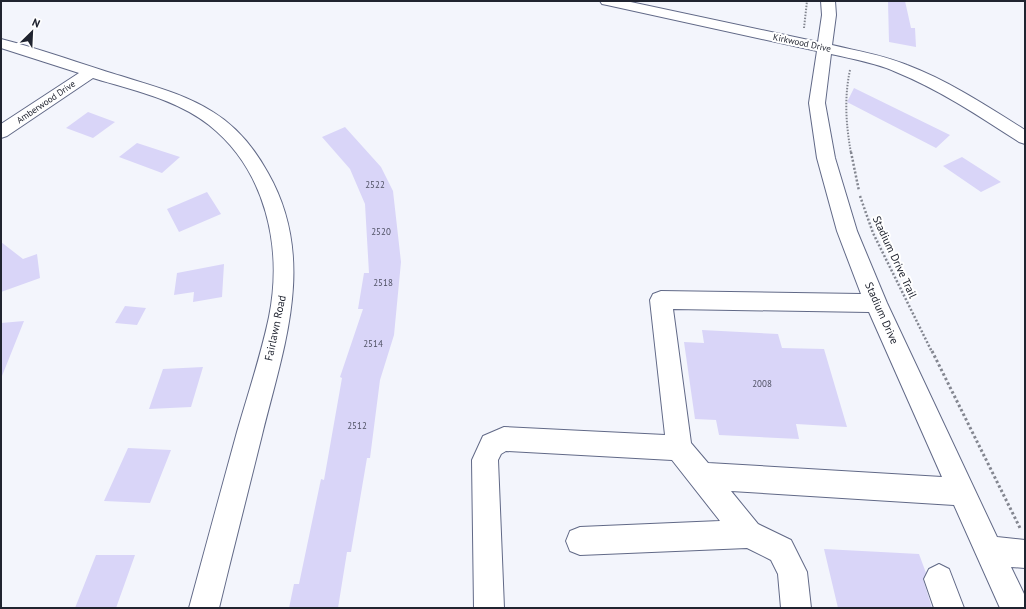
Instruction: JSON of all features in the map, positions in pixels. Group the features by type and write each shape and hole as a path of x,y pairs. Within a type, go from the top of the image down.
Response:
{"street":[{"name":"Kirkwood Drive","path":"607,1 825,42 851,54 895,66 926,79 954,93 1025,138"},
{"name":"Stadium Drive","path":"828,1 829,14 817,103 826,158 847,230 876,303 1015,608"},
{"name":"Fairlawn Road","path":"1,43 176,101 217,122 251,160 270,193 279,222 284,253 285,273 280,317 204,608"},
{"name":"Amberwood Drive","path":"1,132 91,72"},
{"path":"796,608 792,572 781,550 748,534 679,448 661,300 876,303"},
{"path":"489,608 485,460 492,445 504,439 679,448"},
{"path":"700,476 963,492"},
{"path":"580,541 748,534"},
{"path":"990,551 1024,544"},
{"path":"939,579 949,608"}],"path":[{"path":"807,1 803,32 825,42"},
{"name":"Stadium Drive Trail","path":"851,54 850,64 854,68 850,70 846,102 846,126 859,192 873,233 1024,544"}],"building":[{"path":"888,1 905,1 911,28 915,28 916,47 889,42"},
{"path":"854,88 950,135 936,148 847,102"},
{"path":"88,112 115,122 93,138 66,128"},
{"path":"345,127 381,167 393,191 401,262 394,335 380,380 370,458 367,458 351,552 347,552 338,608 289,608 294,584 299,584 321,479 324,480 342,378 340,377 363,309 358,309 364,273 369,273 365,204 350,169 322,137"},
{"path":"137,143 180,157 162,173 119,157"},
{"path":"962,157 1001,182 981,192 943,166"},
{"path":"207,192 221,214 179,232 167,209"},
{"path":"1,242 23,259 37,254 40,278 1,292"},
{"path":"224,264 222,297 193,302 194,292 174,295 177,273"},
{"path":"125,306 146,308 137,325 115,323"},
{"path":"24,321 2,376 1,376 1,323"},
{"path":"702,330 778,334 782,348 824,349 847,427 796,424 799,439 719,435 716,420 695,419 684,342 704,343"},
{"path":"203,367 191,407 149,409 163,369"},
{"path":"128,448 171,450 150,503 104,501"},
{"path":"824,549 919,554 926,573 923,579 932,608 838,608"},
{"path":"96,555 135,555 116,608 75,608"}]}
